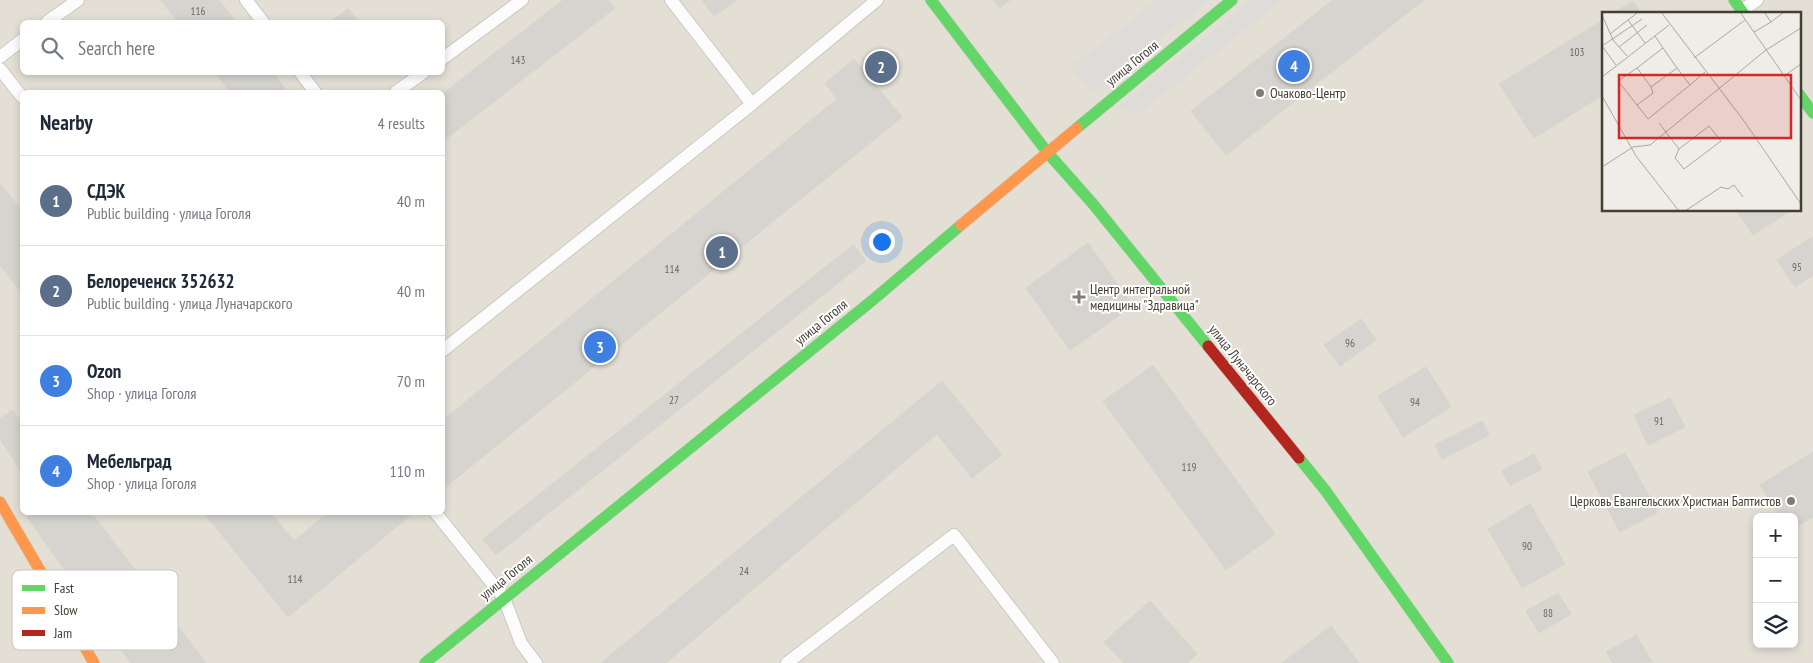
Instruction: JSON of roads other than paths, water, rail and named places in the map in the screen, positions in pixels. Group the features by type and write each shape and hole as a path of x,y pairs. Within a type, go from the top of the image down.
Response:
{"street":[{"name":"улица Луначарского","path":"931,0 1047,152 1093,204 1325,490 1448,663"},
{"name":"улица Гоголя","path":"424,663 874,299 1047,152 1232,0"},
{"path":"1800,95 1813,113"},
{"path":"0,502 40,570"},
{"path":"86,650 94,663"}],"lane":[{"path":"50,20 78,0"},
{"path":"246,0 261,20"},
{"path":"445,57 522,0"},
{"path":"672,0 752,104"},
{"path":"445,349 752,104 877,0"},
{"path":"1740,8 1757,0"},
{"path":"0,57 20,42"},
{"path":"0,69 20,94"},
{"path":"302,75 314,90"},
{"path":"399,90 420,75"},
{"path":"437,515 504,598 521,643 536,663"},
{"path":"787,663 954,535 1053,663"}],"place":[{"name":"Мебельград","path":"1294,66"},
{"name":"Белореченск 352632","path":"881,67"},
{"name":"Очаково-Центр","path":"1260,93"},
{"name":"СДЭК","path":"722,252"},
{"name":"Центр интегральной медицины \"Здравица\"","path":"1079,297"},
{"name":"Ozon","path":"600,347"},
{"name":"Церковь Евангельских Христиан Баптистов","path":"1791,501"}]}
